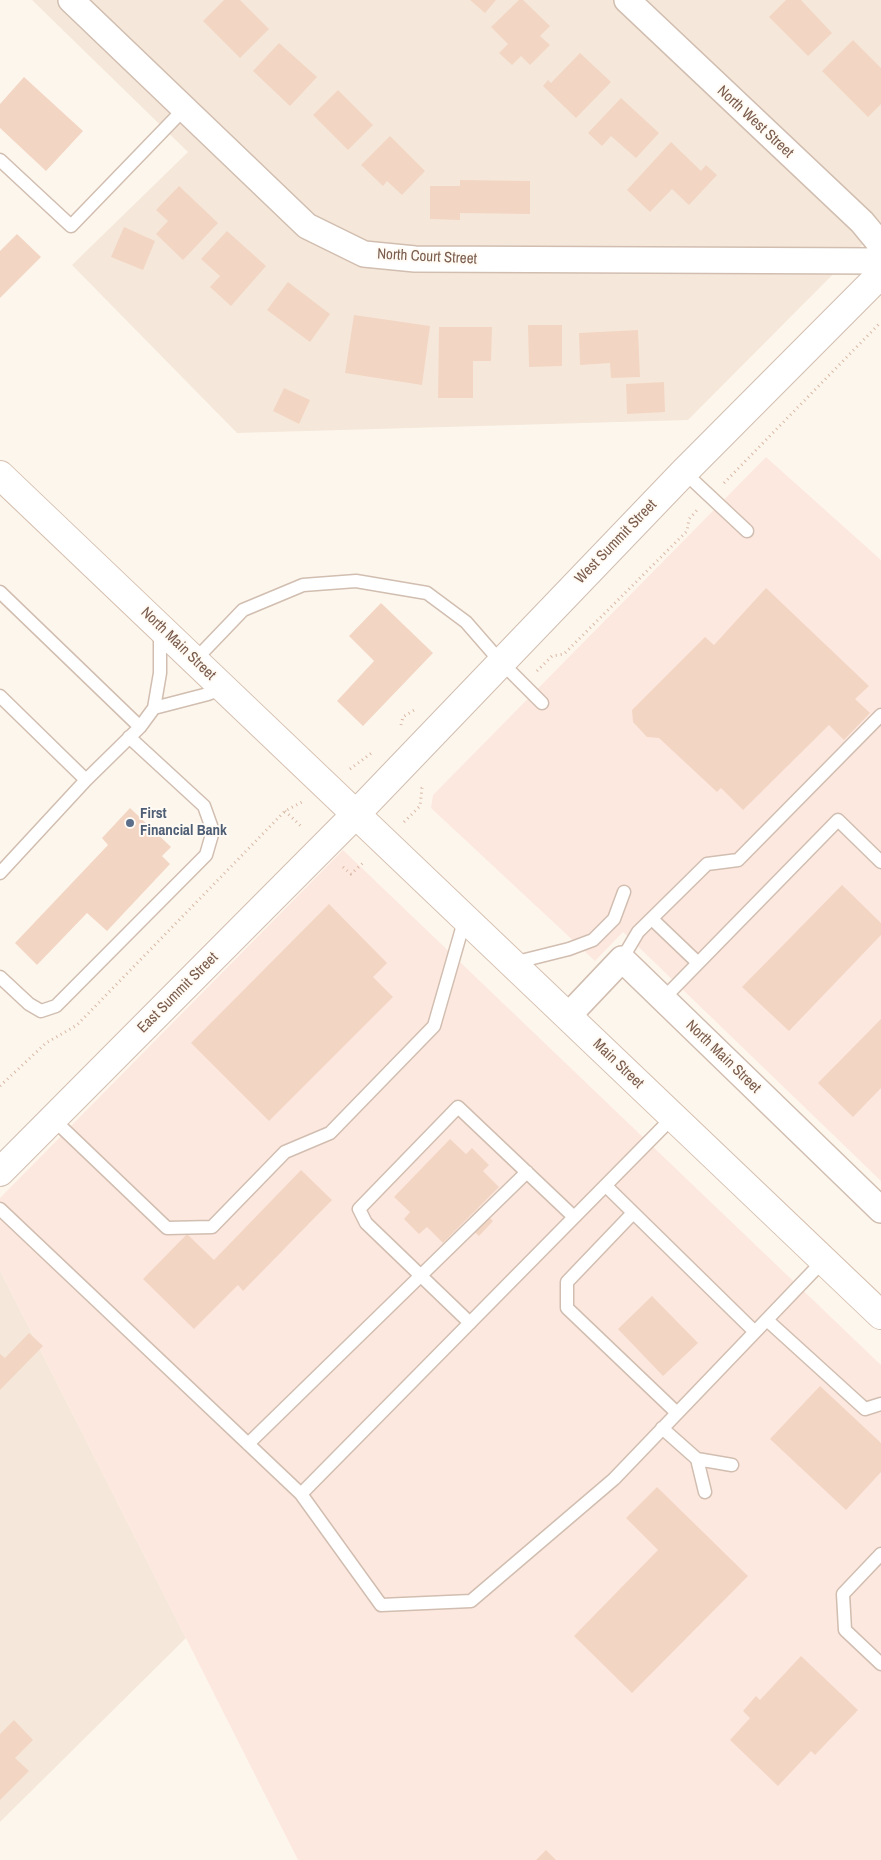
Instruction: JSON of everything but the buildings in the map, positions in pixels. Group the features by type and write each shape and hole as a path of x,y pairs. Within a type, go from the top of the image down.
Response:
{"street":[{"name":"North Court Street","path":"71,0 307,226 364,254 415,259 881,261"},
{"name":"North West Street","path":"627,0 862,222 881,245"},
{"name":"West Summit Street","path":"356,814 684,472 881,274"},
{"name":"North Main Street","path":"0,475 356,814"},
{"name":"Main Street","path":"356,814 881,1315"},
{"name":"East Summit Street","path":"0,1172 356,814"},
{"name":"North Main Street","path":"622,959 881,1210"},
{"path":"568,1016 622,959"}],"lane":[{"path":"0,160 71,226 184,109"},
{"path":"684,472 747,531"},
{"path":"195,660 243,610 303,585 356,581 427,593 466,622 500,662 542,703"},
{"path":"0,592 140,727"},
{"path":"0,873 86,780 140,727 154,708 160,673 160,626"},
{"path":"154,708 224,688"},
{"path":"0,696 86,780"},
{"path":"622,959 638,932 707,864 738,860 881,715"},
{"path":"0,977 29,1004 41,1011 56,1006 206,854 213,831 204,806 129,737"},
{"path":"663,999 697,962 838,820 881,862"},
{"path":"513,963 569,949 593,940 614,920 624,892"},
{"path":"53,1119 167,1228 212,1227 285,1152 330,1133 434,1026 466,918"},
{"path":"652,919 697,962"},
{"path":"470,1323 366,1223 359,1209 458,1106 574,1217"},
{"path":"301,1494 673,1116"},
{"path":"248,1444 527,1172"},
{"path":"606,1186 755,1332"},
{"path":"0,1209 301,1494 381,1606 471,1601 614,1479 824,1260"},
{"path":"633,1213 567,1282 567,1308 678,1413"},
{"path":"767,1320 865,1409 881,1404"},
{"path":"662,1428 697,1459 732,1465"},
{"path":"697,1459 705,1492"},
{"path":"881,1554 843,1594 845,1630 881,1664"}],"path":[{"path":"523,684 552,656 564,654 605,613 686,531 689,518 881,322"},
{"path":"0,1086 46,1043 77,1025 285,811 351,874 420,806 422,788 429,781"}],"shaded area":[{"path":"32,0 881,0 881,226 688,420 237,433 72,265 188,152"},
{"path":"766,457 881,560 881,1181 623,932 595,961 431,808 433,795"},
{"path":"343,850 881,1365 881,1860 298,1860 0,1270 0,1198"},
{"path":"0,1270 186,1638 0,1822"}],"place":[{"name":"First Financial Bank","path":"130,823"}]}
